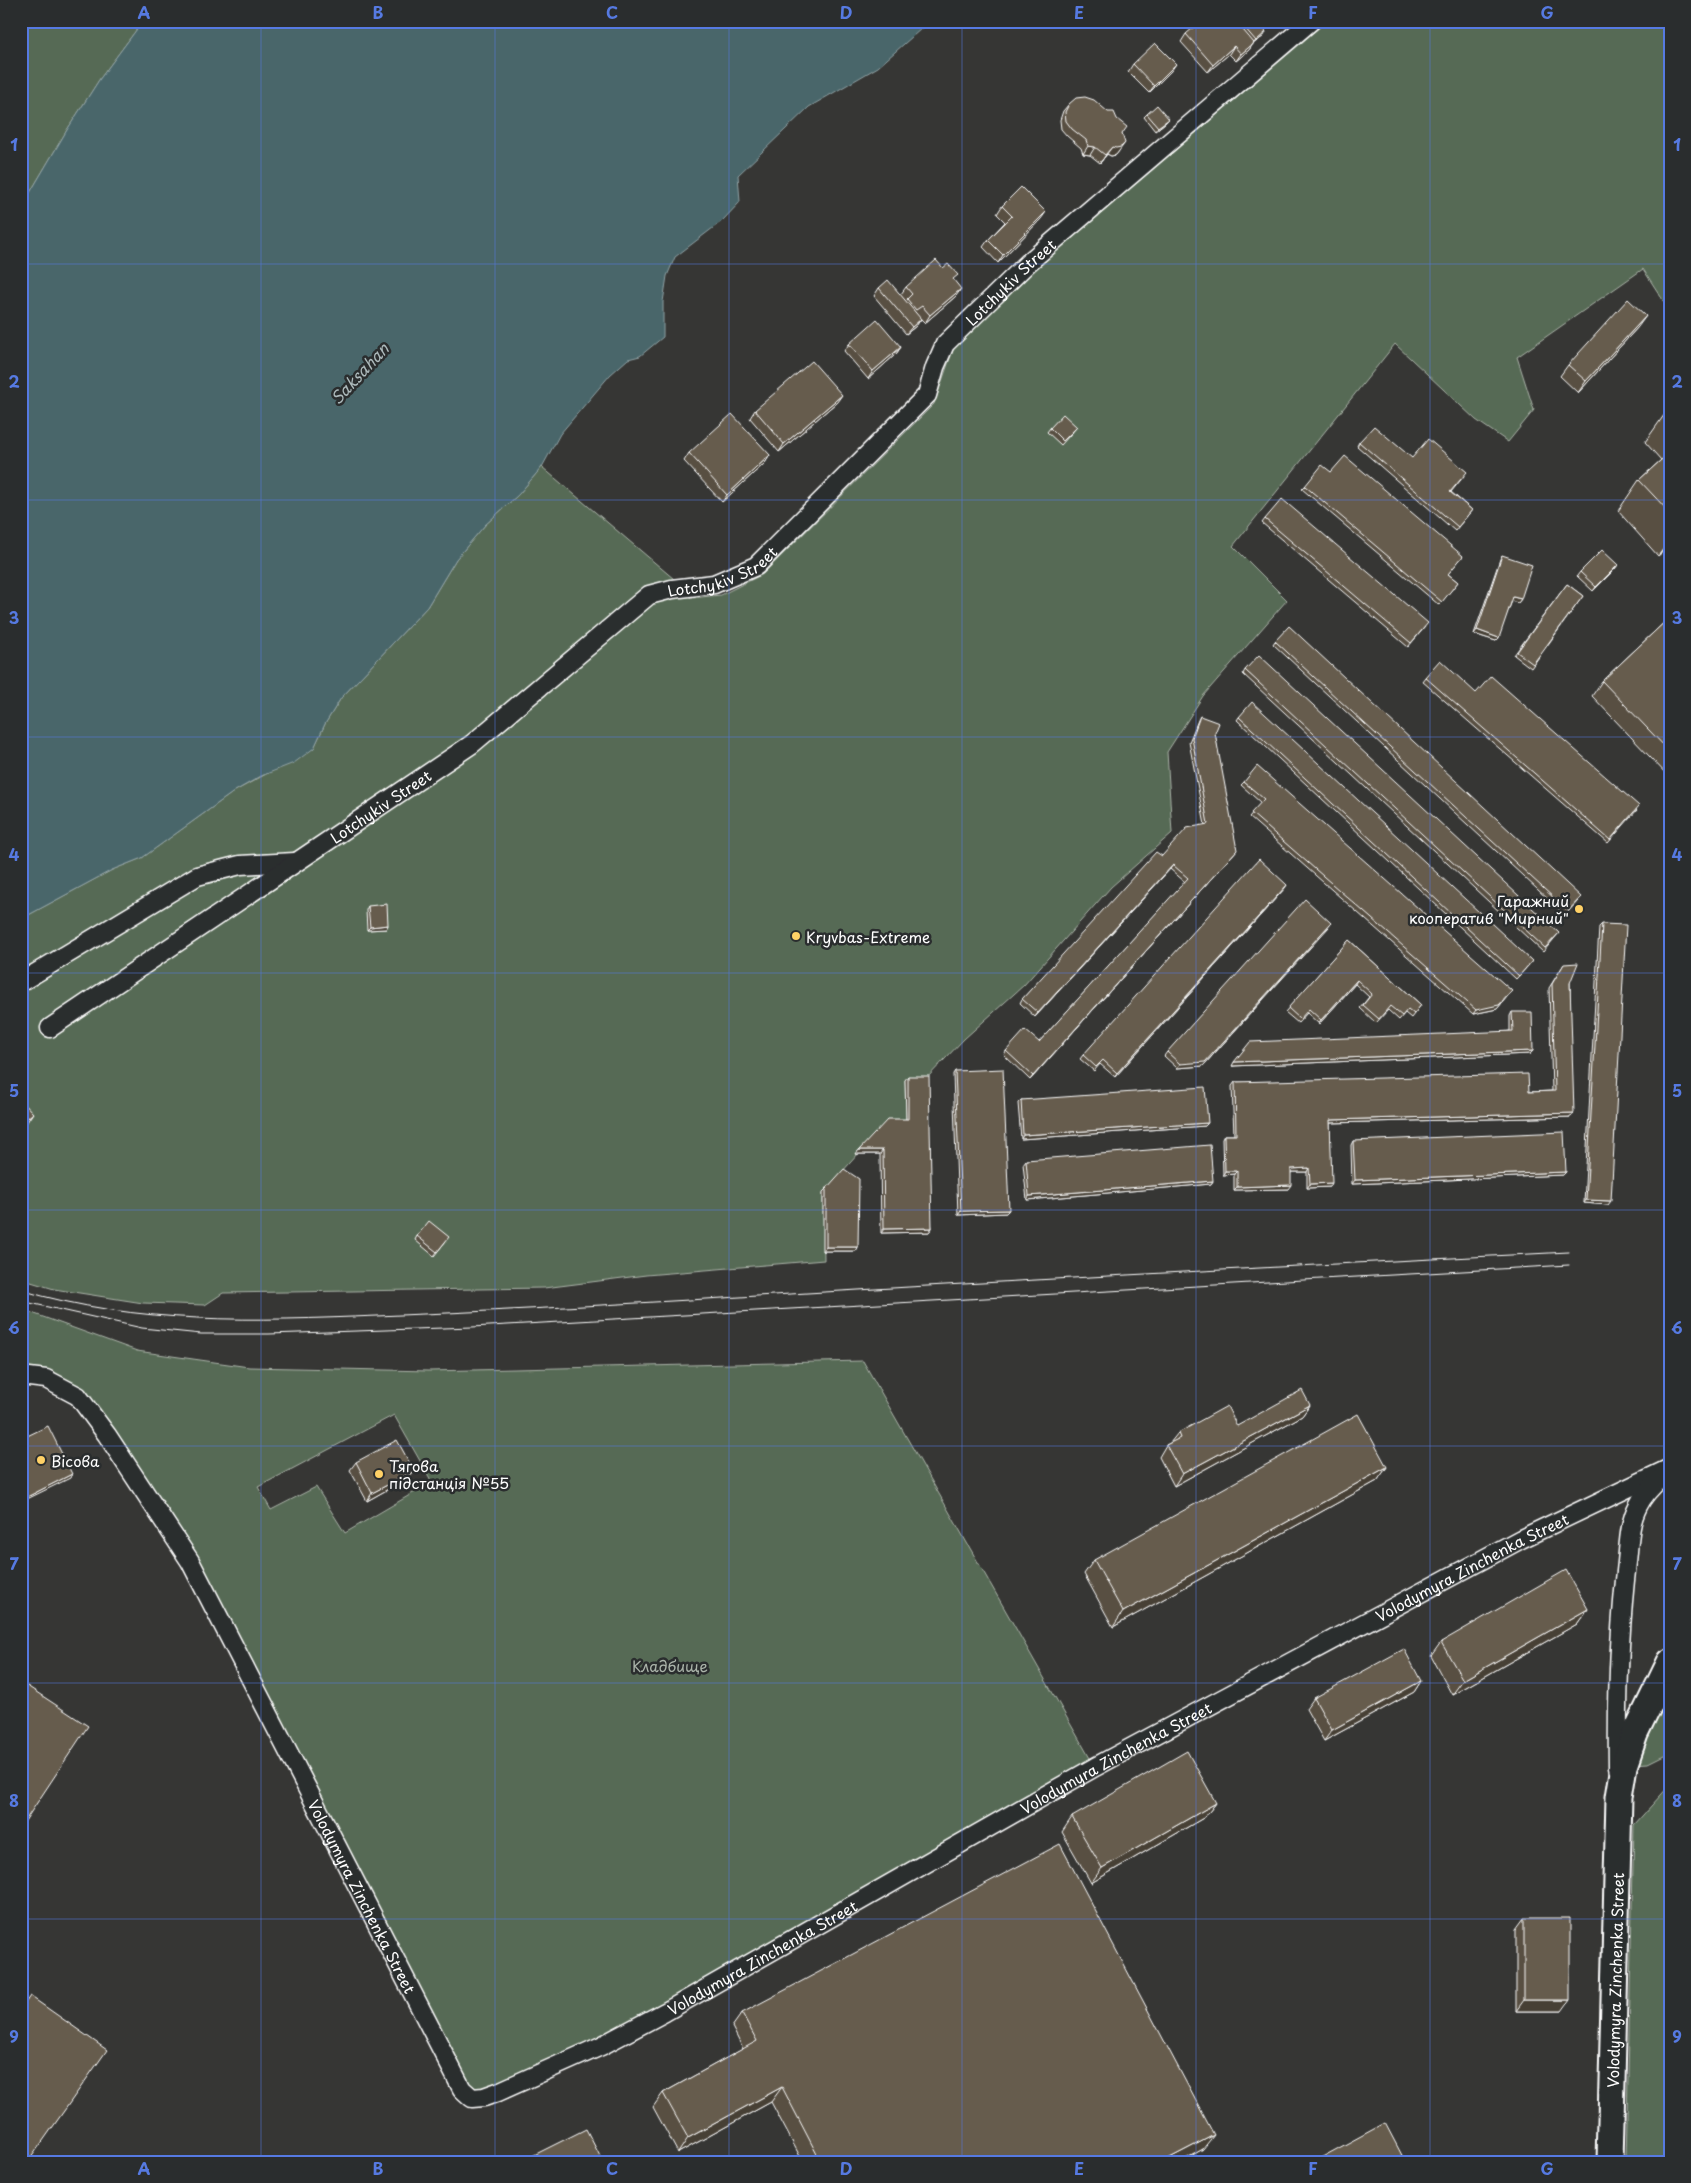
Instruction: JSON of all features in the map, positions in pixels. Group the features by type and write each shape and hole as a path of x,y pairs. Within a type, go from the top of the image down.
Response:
{"main road":[{"name":"Volodymyra Zinchenka Street","path":"1610,2162 1618,1797 1624,1766 1636,1734 1670,1662"}],"street":[{"name":"Lotchykiv Street","path":"50,1028 472,744 649,595 672,589 714,584 756,566 927,395 935,367 945,344 1029,262 1311,21"},
{"path":"21,982 197,876 240,865 294,862"},
{"name":"Volodymyra Zinchenka Street","path":"21,1376 46,1379 78,1396 190,1561 419,2008 462,2089 472,2098 484,2097 498,2092 601,2046 665,2012 1095,1767 1521,1539 1670,1469"},
{"name":"Volodymyra Zinchenka Street","path":"1618,1797 1617,1716 1622,1612 1632,1525 1637,1507 1650,1488 1670,1469"}],"green space":[{"path":"21,21 143,21 99,80 21,208"},
{"path":"1327,21 1670,21 1670,311 1643,269 1517,357 1534,410 1508,442 1476,420 1395,344 1233,546 1287,600 1203,696 1167,752 1172,833 1111,887 1024,985 964,1039 926,1079 905,1080 906,1123 886,1123 823,1193 824,1260 646,1275 544,1288 223,1293 205,1305 143,1303 54,1289 21,1279 21,919 112,870 142,858 235,791 314,748 325,724 341,698 427,607 456,559 485,525 518,495 542,467 674,579 691,598 721,595 763,574 934,404 954,347 1035,270"},
{"name":"Кладбище","path":"21,1309 137,1351 249,1367 429,1371 863,1361 1095,1767 665,2012 472,2098 190,1561 78,1396 21,1376","holes":["394,1415 432,1482 345,1533 316,1487 271,1510 258,1487"]},
{"path":"1670,1688 1670,1752 1648,1763 1633,1764"},
{"path":"1670,1785 1670,2162 1626,2162 1634,1825"}],"water":[{"name":"Saksahan","path":"143,21 930,21 878,67 809,107 738,175 740,202 722,221 675,257 667,276 663,302 663,337 640,356 628,359 610,375 560,434 542,467 518,495 485,525 456,559 427,607 341,698 325,724 314,748 294,763 261,776 235,791 142,858 112,870 21,919 21,208 99,80"}],"building":[{"path":"1201,21 1227,21 1233,28 1238,24 1254,43 1241,54 1234,46 1213,65 1186,34"},
{"path":"1251,21 1258,21 1266,32 1256,41 1244,27"},
{"path":"1155,43 1176,64 1154,86 1133,64"},
{"path":"1085,97 1094,100 1108,112 1114,112 1117,119 1127,127 1122,134 1125,143 1121,147 1112,147 1105,155 1095,147 1088,146 1086,140 1072,129 1066,121 1065,112 1069,104 1076,98"},
{"path":"1157,105 1169,119 1158,127 1147,114"},
{"path":"1021,187 1046,212 1003,255 988,240 1012,216 1002,206"},
{"path":"936,260 943,268 948,264 958,275 953,279 961,289 930,315 922,306 916,310 907,299 912,294 906,287"},
{"path":"888,280 921,319 912,327 879,288"},
{"path":"1628,299 1646,316 1586,381 1568,365"},
{"path":"877,319 901,347 873,371 849,344"},
{"path":"812,361 842,395 784,444 755,410"},
{"path":"732,414 770,455 727,495 689,453"},
{"path":"1063,414 1077,427 1063,441 1050,428"},
{"path":"1374,426 1412,458 1428,439 1467,472 1450,492 1472,510 1458,527 1359,442"},
{"path":"1670,452 1670,513 1639,480"},
{"path":"1345,456 1463,556 1448,574 1458,582 1442,602 1305,486 1322,465 1331,472"},
{"path":"1282,499 1428,623 1411,643 1265,519"},
{"path":"1602,550 1618,565 1596,587 1580,572"},
{"path":"1502,555 1532,565 1521,599 1513,597 1499,638 1477,630"},
{"path":"1567,584 1583,596 1533,664 1517,652"},
{"path":"1670,617 1670,752 1602,681"},
{"path":"1289,626 1581,897 1568,911 1275,641"},
{"path":"1259,655 1559,933 1545,948 1245,670"},
{"path":"1440,660 1476,693 1491,676 1639,806 1610,840 1425,677"},
{"path":"1252,702 1532,961 1519,976 1239,717"},
{"path":"1200,716 1219,723 1215,733 1237,850 1033,1076 1006,1051 1025,1030 1039,1042 1188,878 1173,865 1038,1013 1022,999 1156,852 1162,856 1187,828 1208,824 1192,738"},
{"path":"1257,766 1512,991 1499,1005 1476,1010 1251,813 1264,799 1244,782"},
{"path":"1259,859 1287,885 1117,1073 1103,1060 1096,1067 1083,1055"},
{"path":"1305,899 1331,923 1205,1062 1180,1064 1167,1052"},
{"path":"387,904 388,925 370,927 368,906"},
{"path":"1602,924 1626,925 1611,1201 1586,1200"},
{"path":"1349,940 1421,1005 1414,1014 1408,1009 1402,1016 1390,1006 1379,1019 1363,1005 1372,994 1357,980 1321,1020 1309,1009 1300,1019 1288,1008"},
{"path":"1578,963 1570,983 1574,1113 1330,1120 1332,1183 1310,1184 1309,1168 1291,1169 1291,1185 1237,1187 1237,1171 1225,1171 1224,1135 1236,1135 1235,1082 1528,1074 1529,1092 1555,1091 1552,984 1564,964"},
{"path":"1512,1012 1532,1012 1533,1051 1234,1062 1250,1042 1513,1031"},
{"path":"1003,1069 1009,1210 961,1211 955,1071"},
{"path":"908,1076 929,1076 932,1228 884,1229 883,1150 859,1150 888,1119 908,1119"},
{"path":"1205,1087 1208,1123 1023,1135 1021,1100"},
{"path":"21,1100 33,1113 21,1124"},
{"path":"1564,1132 1566,1172 1355,1180 1353,1141"},
{"path":"1210,1145 1213,1181 1029,1196 1026,1160"},
{"path":"844,1169 859,1179 858,1247 826,1247 826,1189"},
{"path":"429,1221 449,1237 437,1252 417,1236"},
{"path":"1302,1390 1310,1405 1182,1474 1166,1445 1180,1438 1178,1433 1227,1406 1237,1426"},
{"path":"1358,1414 1387,1467 1123,1612 1094,1560"},
{"name":"Вісова","path":"48,1426 72,1474 21,1500 21,1439"},
{"name":"Тягова підстанція №55","path":"397,1440 414,1471 372,1493 356,1462"},
{"path":"1566,1570 1588,1609 1463,1680 1441,1642"},
{"path":"1404,1649 1421,1681 1332,1730 1314,1698"},
{"path":"21,1682 88,1726 21,1827"},
{"path":"1187,1751 1216,1803 1102,1868 1072,1817"},
{"path":"1060,1844 1214,2135 1162,2162 821,2162 782,2087 688,2138 663,2093 757,2041 742,2013"},
{"path":"1524,1918 1570,1918 1570,2000 1524,2000"},
{"path":"30,1996 107,2050 28,2162 21,2162 21,2009"},
{"path":"1385,2123 1405,2161 1313,2162"},
{"path":"586,2129 603,2162 532,2162 530,2157"}],"tram line":[{"path":"21,1290 109,1310 153,1315 198,1318 287,1319 533,1309 1569,1252"},
{"path":"21,1301 142,1328 201,1334 269,1334 472,1327 1569,1265"}],"place":[{"name":"Гаражний кооператив \"Мирний\"","path":"1579,909"},
{"name":"Kryvbas-Extreme","path":"796,936"},
{"name":"Вісова","path":"41,1460"},
{"name":"Тягова підстанція №55","path":"379,1474"}]}
